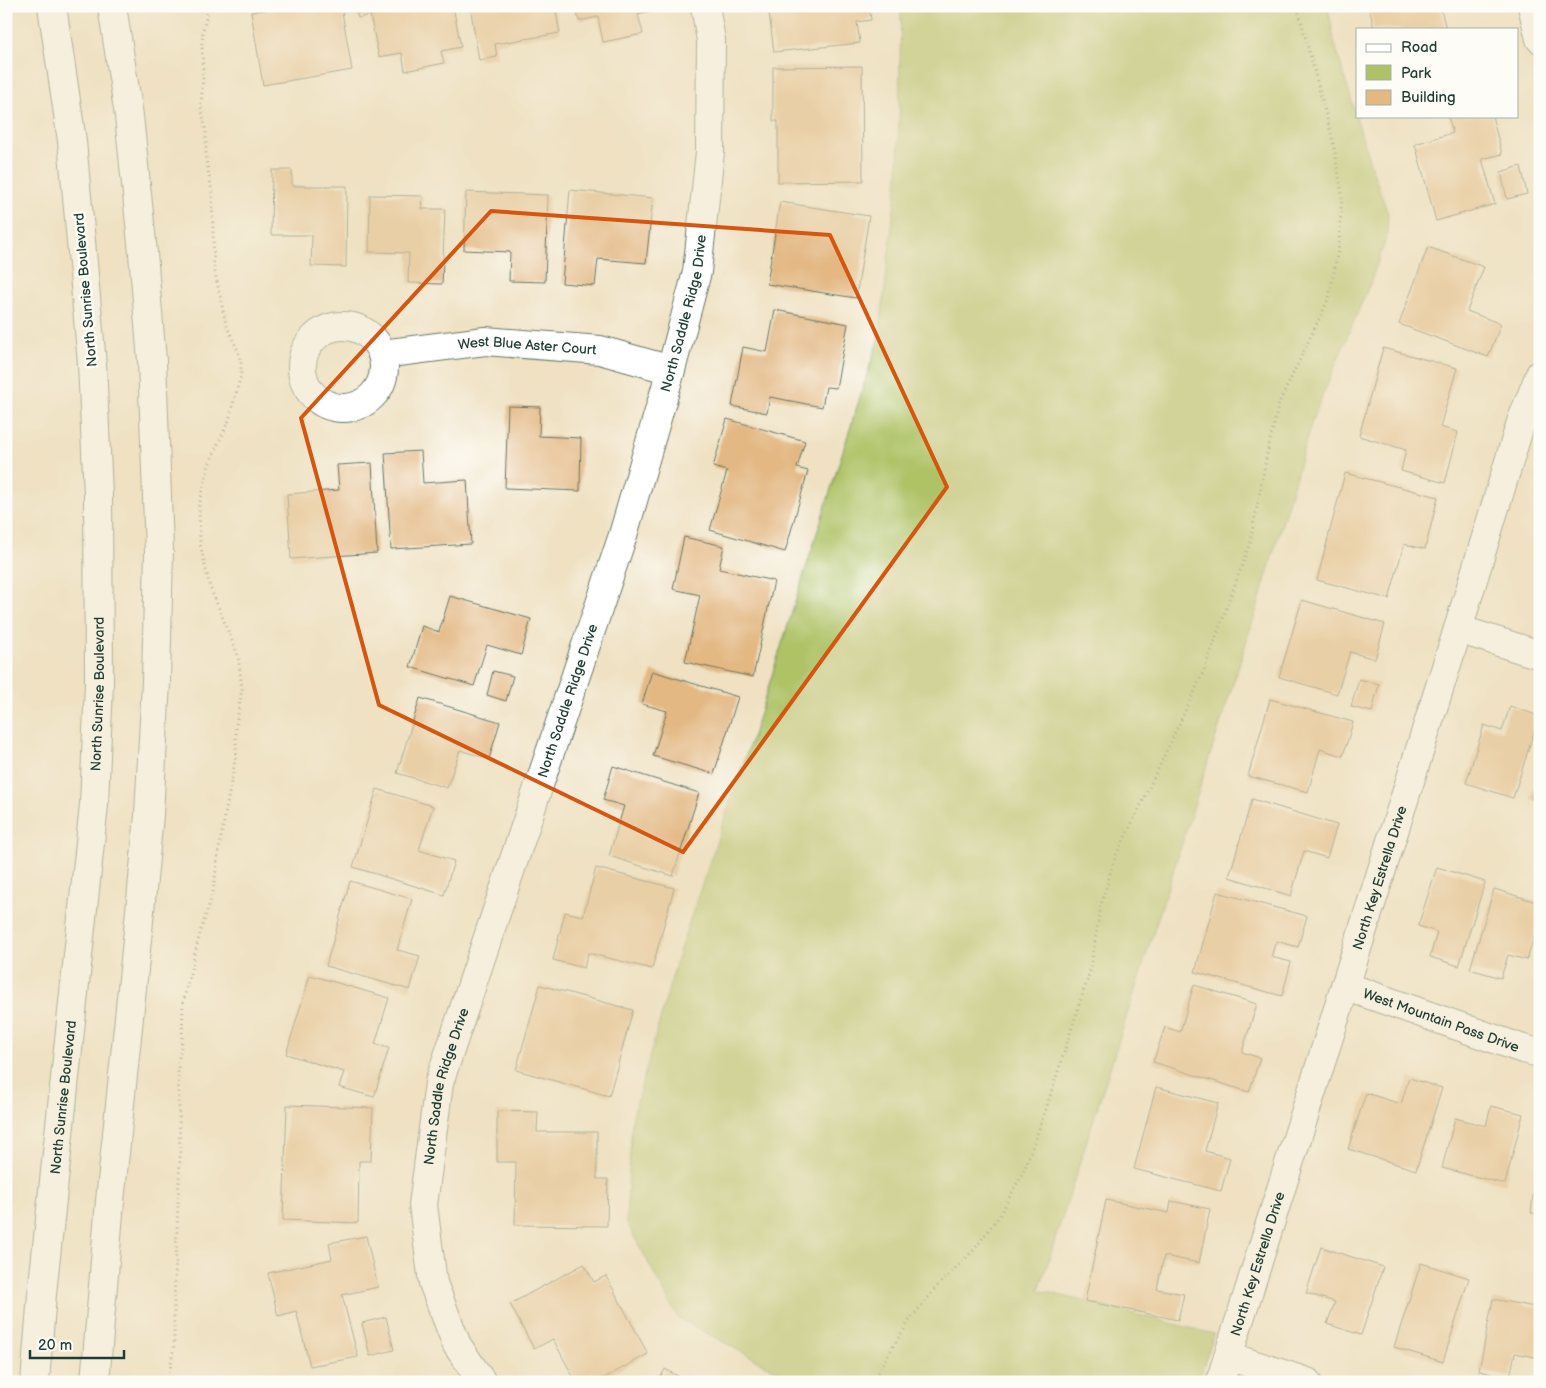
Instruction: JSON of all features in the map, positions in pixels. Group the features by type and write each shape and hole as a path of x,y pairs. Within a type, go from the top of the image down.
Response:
{"street":[{"name":"North Sunrise Boulevard","path":"35,1382 42,1284 94,805 99,683 98,494 92,364 72,140 52,6"},
{"path":"95,1382 109,1210 149,815 156,682 158,551 152,361 143,253 129,116 112,6"},
{"name":"North Saddle Ridge Drive","path":"482,1382 458,1345 433,1283 423,1205 439,1083 623,535 671,370 697,272 710,152 711,40 705,6"},
{"path":"1532,6 1540,39"},
{"name":"West Blue Aster Court","path":"382,354 485,341 600,350 671,370"},
{"name":"North Key Estrella Drive","path":"1220,1382 1458,629 1521,422 1540,374"},
{"path":"1458,629 1540,655"},
{"name":"West Mountain Pass Drive","path":"1345,986 1523,1049 1540,1053"},
{"path":"1228,1356 1308,1382"}],"path":[{"path":"168,1382 174,1345 180,1156 178,1064 182,1041 183,1003 200,932 213,893 236,755 236,726 242,689 238,655 210,587 200,544 199,506 209,464 229,420 241,375 241,362 238,350 226,324 214,268 212,192 207,167 206,132 201,106 203,30 209,6"},
{"path":"875,1382 882,1366 909,1321 939,1284 972,1252 1000,1216 1024,1168 1046,1109 1090,971 1101,905 1115,857 1202,673 1250,543 1279,403 1329,298 1339,245 1342,194 1334,141 1297,6"}],"highlighted area":[{"path":"491,211 830,235 947,487 683,852 379,705 301,418"}],"green space":[{"path":"901,6 1328,6 1334,41 1356,118 1388,214 1387,236 1371,281 1313,418 1256,612 1039,1290 1214,1334 1198,1382 783,1382 785,1375 678,1318 626,1221 632,1119 680,949 754,732 879,337 898,176"}],"building":[{"path":"287,6 341,6 352,70 263,85 251,12"},
{"path":"355,6 453,6 461,47 441,51 444,63 405,71 402,53 379,57 370,15 358,18"},
{"path":"470,6 555,6 560,33 495,44 497,57 479,60"},
{"path":"575,6 657,6 658,9 638,14 643,34 603,42 598,17 579,21"},
{"path":"768,6 869,6 871,20 857,22 860,43 774,52"},
{"path":"1369,6 1440,6 1446,28 1374,28"},
{"path":"862,66 863,181 778,182 778,121 773,121 773,67"},
{"path":"1449,118 1493,118 1502,154 1482,159 1495,204 1436,221 1415,144 1453,133"},
{"path":"1521,166 1527,194 1507,199 1501,172"},
{"path":"272,170 292,170 292,186 347,186 346,267 311,266 312,235 271,235"},
{"path":"570,190 653,198 646,263 598,259 595,286 562,283"},
{"path":"466,192 548,195 545,282 509,281 510,252 464,250"},
{"path":"370,195 423,196 422,209 445,209 442,284 408,283 409,253 369,252"},
{"path":"780,202 869,216 856,298 767,284"},
{"path":"1428,247 1484,267 1467,311 1501,324 1488,357 1399,324"},
{"path":"775,310 848,324 836,388 826,387 822,407 770,397 767,413 732,406 743,347 767,352"},
{"path":"1383,348 1457,368 1440,427 1458,432 1445,483 1401,471 1406,450 1359,436"},
{"path":"508,406 540,407 539,436 581,438 580,491 505,488"},
{"path":"727,419 805,441 797,468 808,471 785,552 710,530 727,471 713,467"},
{"path":"421,451 423,483 467,480 471,544 391,549 385,453"},
{"path":"372,463 377,553 291,559 287,494 339,490 337,465"},
{"path":"1345,473 1438,497 1425,549 1404,544 1389,599 1317,580"},
{"path":"684,537 724,546 719,569 774,581 753,677 685,662 700,595 673,589"},
{"path":"450,596 531,619 521,655 487,645 474,686 410,667 422,626 439,632"},
{"path":"1302,600 1385,624 1375,659 1350,652 1337,694 1279,677"},
{"path":"493,671 513,676 506,701 487,695"},
{"path":"652,671 738,697 714,774 653,756 667,711 642,704"},
{"path":"1359,679 1379,684 1372,712 1351,707"},
{"path":"420,698 500,722 489,759 460,750 447,788 397,773"},
{"path":"1270,699 1353,722 1343,756 1320,749 1308,792 1248,776"},
{"path":"1510,706 1539,716 1513,798 1466,783 1484,725 1502,731"},
{"path":"613,766 699,793 673,876 609,856 624,806 603,800"},
{"path":"1540,769 1540,801 1531,799"},
{"path":"377,789 433,806 419,850 454,861 444,895 353,867"},
{"path":"1252,799 1337,825 1327,858 1304,851 1291,896 1229,877"},
{"path":"1437,867 1485,882 1459,966 1430,957 1437,932 1418,926"},
{"path":"596,868 674,888 652,969 588,953 584,968 553,960 565,912 583,916"},
{"path":"350,881 412,899 397,950 420,956 410,990 326,966"},
{"path":"1494,889 1540,903 1540,918 1527,960 1508,955 1501,978 1470,969"},
{"path":"1217,892 1307,916 1298,947 1276,941 1271,957 1291,962 1282,996 1195,972"},
{"path":"310,975 389,998 375,1044 389,1048 374,1097 339,1087 344,1072 286,1054"},
{"path":"540,985 633,1010 609,1096 516,1070"},
{"path":"1194,985 1257,1004 1242,1052 1260,1058 1249,1092 1153,1062 1165,1027 1180,1032"},
{"path":"1409,1078 1442,1088 1416,1170 1348,1149 1366,1093 1401,1104"},
{"path":"1156,1087 1218,1103 1205,1151 1230,1158 1221,1191 1134,1169"},
{"path":"287,1105 373,1108 371,1161 359,1161 358,1223 283,1220"},
{"path":"1491,1106 1523,1114 1505,1184 1442,1168 1455,1118 1486,1126"},
{"path":"497,1111 538,1112 537,1132 597,1132 597,1179 608,1179 607,1226 515,1225 516,1162 497,1162"},
{"path":"1540,1147 1540,1214 1531,1213"},
{"path":"1106,1200 1169,1213 1171,1201 1210,1209 1199,1263 1164,1256 1157,1289 1184,1294 1178,1320 1085,1301"},
{"path":"366,1236 378,1287 342,1295 358,1357 310,1366 296,1311 278,1316 268,1273 332,1259 329,1243"},
{"path":"1321,1247 1383,1267 1361,1335 1327,1324 1335,1302 1306,1293"},
{"path":"1421,1263 1469,1278 1443,1362 1394,1347"},
{"path":"584,1264 594,1282 606,1276 648,1354 597,1382 576,1382 553,1339 534,1349 510,1304"},
{"path":"1493,1299 1540,1308 1540,1358 1515,1353 1510,1377 1479,1371"},
{"path":"386,1317 394,1350 370,1356 362,1323"},
{"path":"665,1369 688,1382 658,1382"}]}
